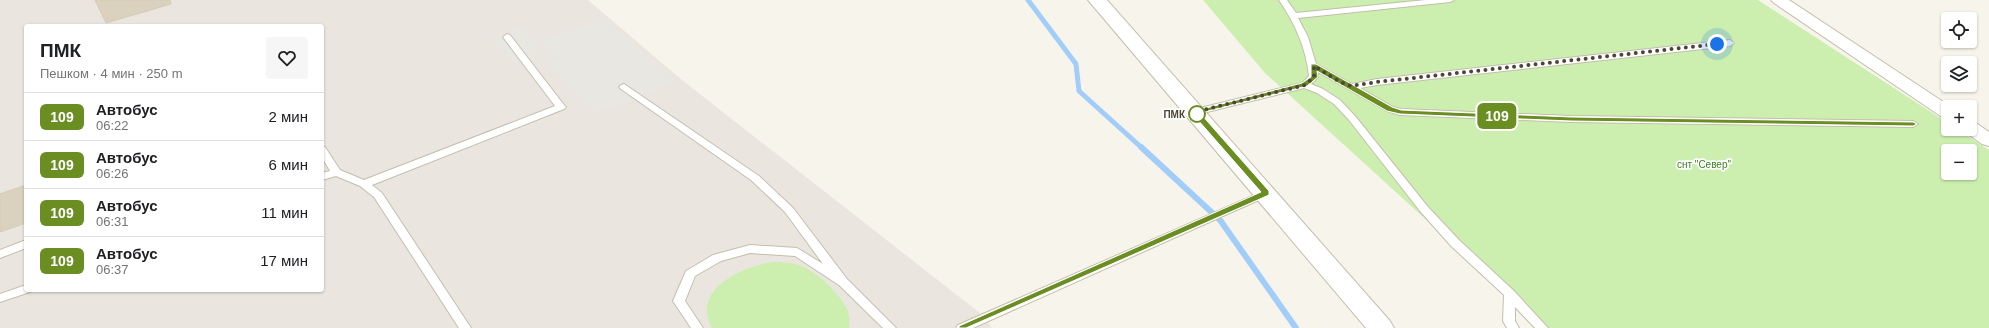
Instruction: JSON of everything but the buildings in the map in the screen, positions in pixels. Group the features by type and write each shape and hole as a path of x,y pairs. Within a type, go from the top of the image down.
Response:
{"street":[{"path":"1097,0 1266,193 1381,328"},
{"path":"1779,0 1941,108"},
{"path":"1977,132 1989,140"}],"lane":[{"path":"1195,112 1305,85 1314,77 1314,66 1294,16 1283,0"},
{"path":"1294,16 1450,0"},
{"path":"364,184 561,107 507,37"},
{"path":"1351,86 1536,63 1730,42"},
{"path":"1314,66 1390,109 1418,113 1571,119 1913,124"},
{"path":"1305,85 1320,91 1337,102 1455,243 1510,294 1542,328"},
{"path":"624,87 755,178 789,210 843,282 890,328"},
{"path":"324,152 336,172 364,184 378,195 465,328"},
{"path":"324,177 336,172"},
{"path":"962,328 1266,193"},
{"path":"0,254 24,245"},
{"path":"697,328 679,300 690,274 717,258 750,249 797,252 843,282"},
{"path":"0,298 24,290"},
{"path":"1510,294 1509,322 1513,328"}],"shaded area":[{"path":"0,0 588,0 682,80 985,317 992,328 0,328"},
{"path":"605,19 676,81 596,113 546,63 559,58 542,41"},
{"path":"520,28 545,52 515,63 490,38"}],"green space":[{"name":"снт \"Север\"","path":"1203,0 1758,0 1941,118 1941,136 1968,136 1989,150 1989,328 1545,328 1265,73"},
{"path":"773,262 798,265 820,277 838,295 847,309 849,328 712,328 707,314 708,302 714,291 723,282 735,274 761,264"}],"waterway":[{"path":"1028,0 1076,64 1079,91 1142,148"},
{"path":"1141,147 1220,220 1296,328"}],"bus line":[{"name":"109","path":"962,328 1266,193 1195,112 1305,85 1314,77 1314,66 1390,109 1400,112 1571,119 1913,124"}],"place":[{"name":"ПМК","path":"1197,114"}],"route":[{"path":"1197,114 1195,112 1305,85 1314,77 1314,66 1340,82 1351,86 1536,63 1626,55 1717,44"}]}
